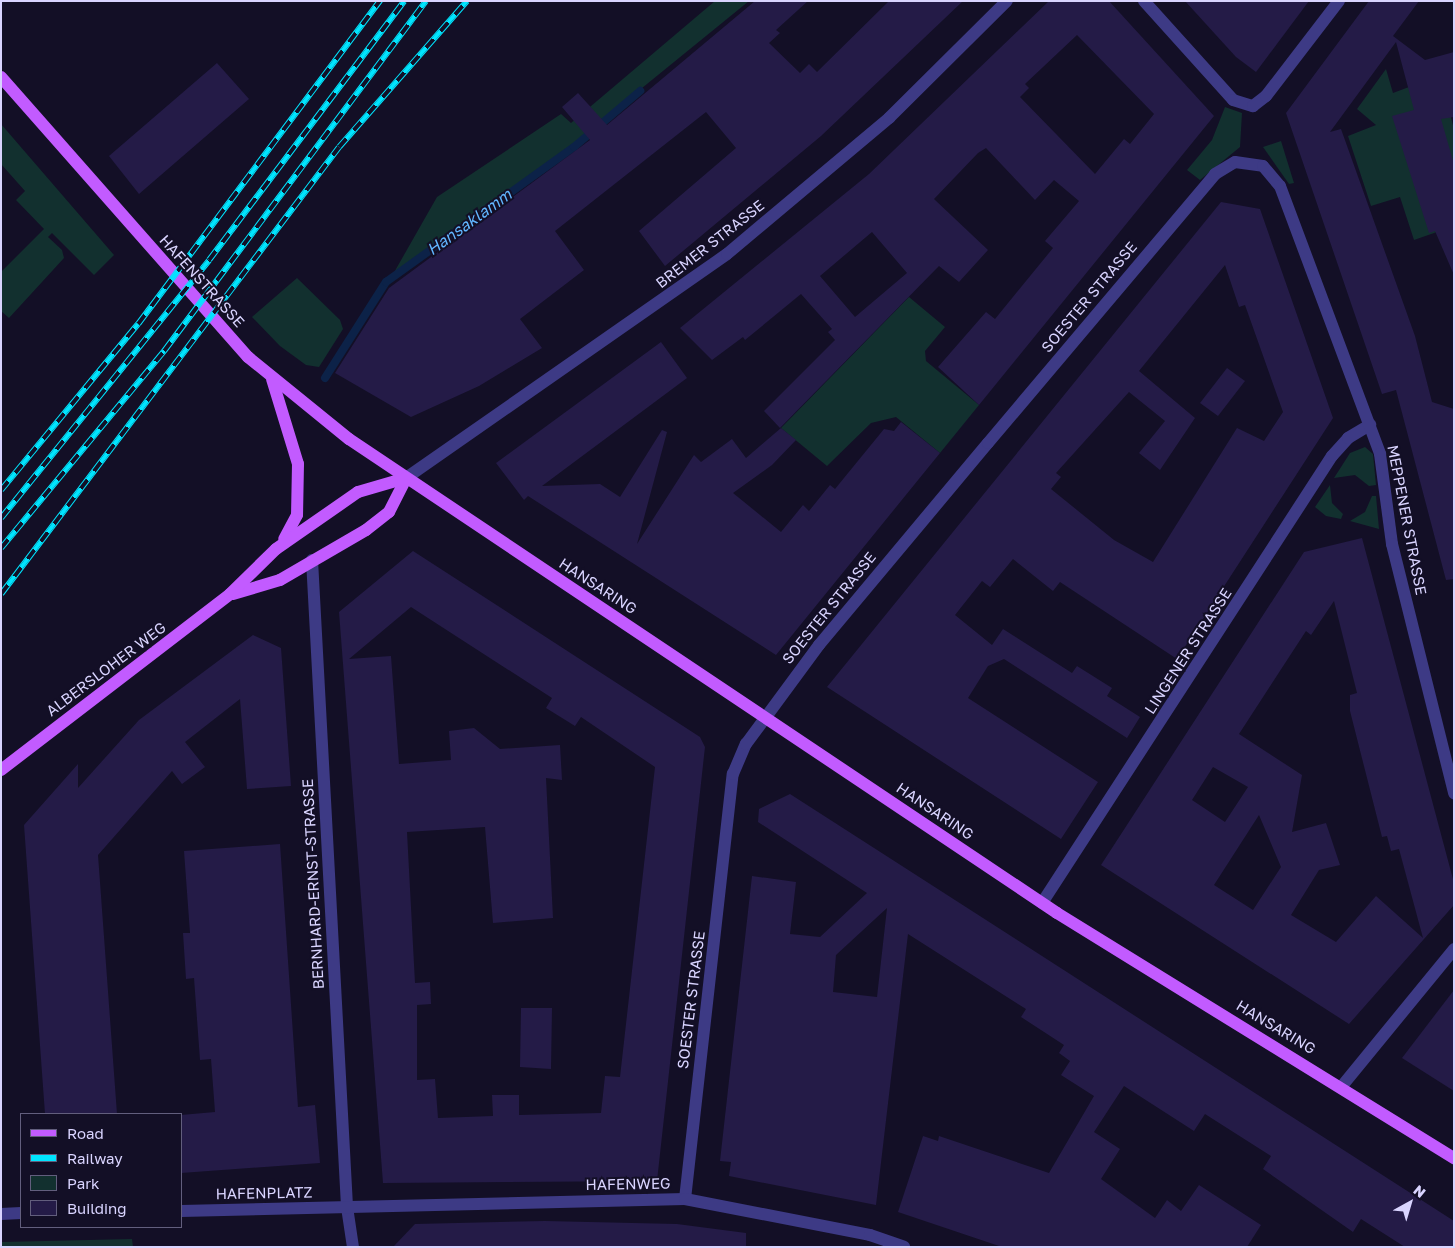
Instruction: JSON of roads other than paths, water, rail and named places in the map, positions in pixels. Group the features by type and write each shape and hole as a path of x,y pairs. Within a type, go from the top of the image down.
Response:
{"main road":[{"name":"HAFENSTRASSE","path":"1,77 272,380 406,478"},
{"path":"272,380 293,436 299,487 293,526 276,549"},
{"name":"ALBERSLOHER WEG","path":"1,770 230,594 276,549 358,492 406,478"},
{"name":"ALBERSLOHER WEG","path":"230,594 280,580 378,522 390,512 406,478"},
{"name":"HANSARING","path":"406,478 764,715 1042,903 1342,1086 1454,1158"}],"street":[{"name":"BREMER STRASSE","path":"406,478 727,254 889,118 1007,1"},
{"path":"1144,1 1233,100 1253,106 1266,96 1340,1"},
{"name":"MEPPENER STRASSE","path":"1249,161 1263,166 1280,186 1380,454 1392,544 1454,793"},
{"name":"SOESTER STRASSE","path":"684,1199 733,774 764,715 1215,174 1235,162 1249,161"},
{"name":"LINGENER STRASSE","path":"1042,903 1195,670 1332,456 1348,438 1370,425"},
{"name":"BERNHARD-ERNST-STRASSE","path":"312,560 347,1207 353,1247"},
{"path":"1342,1086 1454,949"},
{"name":"HAFENWEG","path":"347,1207 684,1199 852,1231 904,1247"},
{"name":"HAFENPLATZ","path":"182,1211 347,1207"},
{"path":"1,1214 20,1213"}],"waterway":[{"name":"Hansaklamm","path":"325,378 386,282 574,147 640,91"}],"railway":[{"path":"1,490 138,324 380,1"},
{"path":"1,518 209,260 404,1"},
{"path":"1,548 164,351 426,1"},
{"path":"1,594 339,147 467,1"}]}
